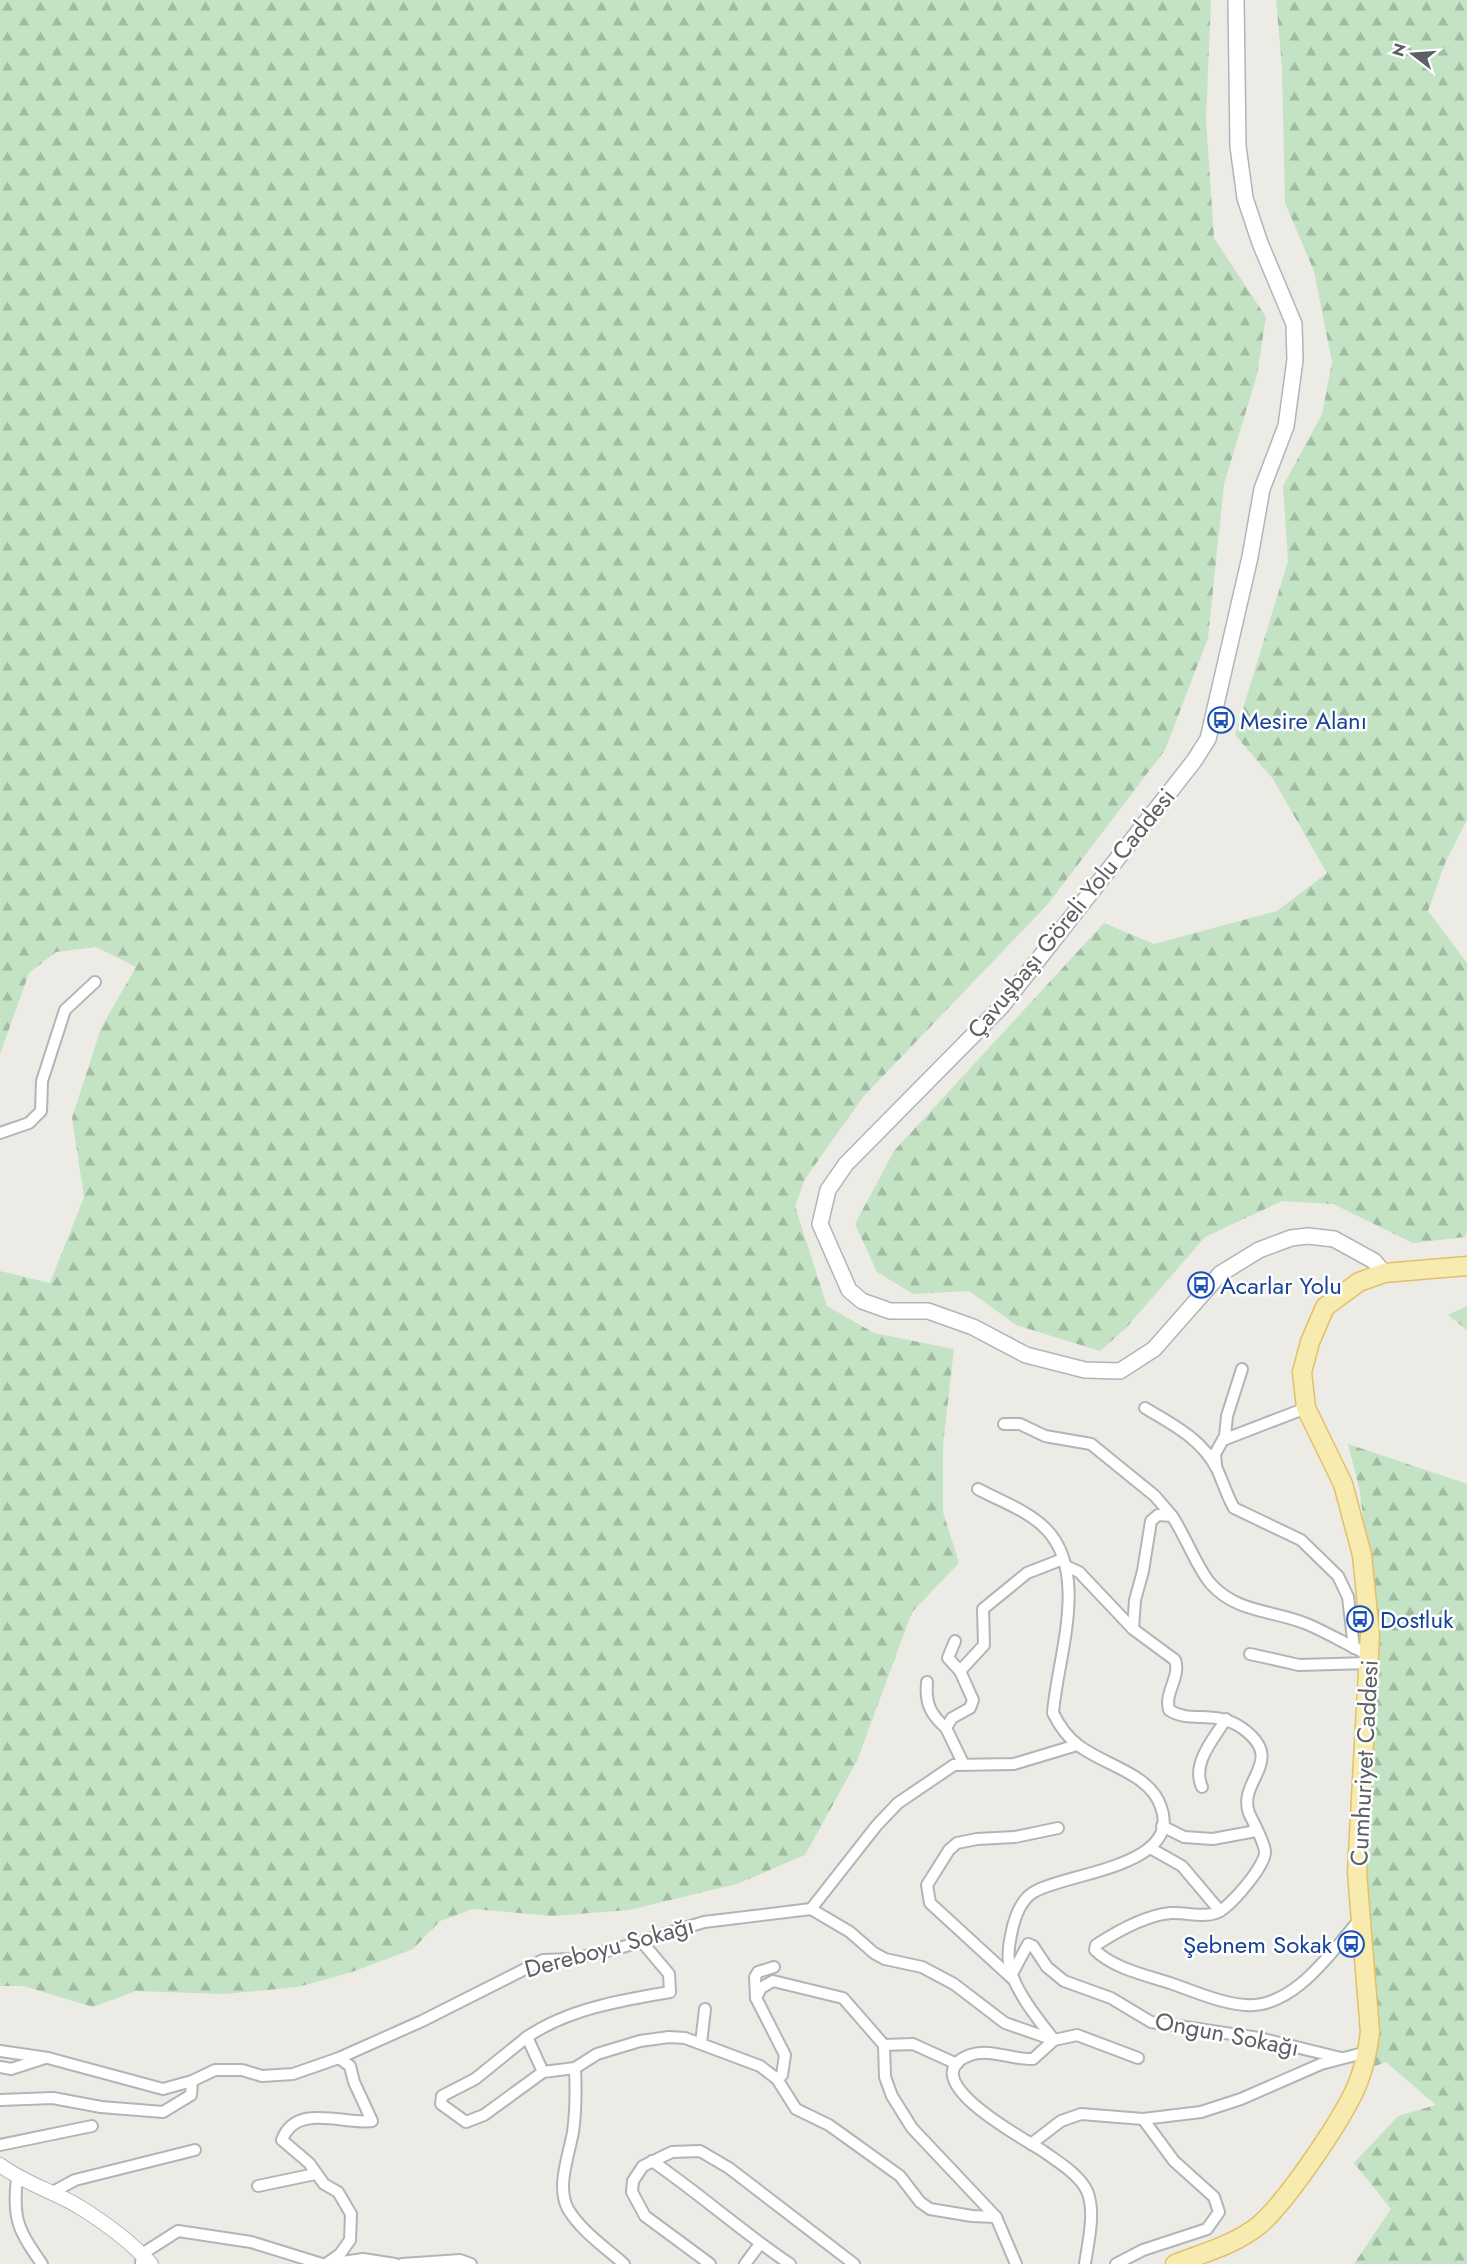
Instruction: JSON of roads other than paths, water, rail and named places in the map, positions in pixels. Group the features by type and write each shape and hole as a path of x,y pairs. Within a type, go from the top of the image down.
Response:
{"main road":[{"name":"Çavuşbaşı Göreli Yolu Caddesi","path":"1236,0 1238,146 1245,198 1260,243 1294,324 1295,360 1286,426 1262,489 1250,557 1208,740 1194,761 1001,1006 846,1164 828,1190 820,1224 849,1290 862,1301 890,1311 928,1311 973,1327 1026,1355 1085,1370 1120,1371 1154,1349 1220,1274 1259,1250 1291,1238 1308,1236 1334,1239 1374,1261 1384,1273"},
{"name":"Cumhuriyet Caddesi","path":"1175,2264 1228,2244 1257,2226 1281,2203 1350,2101 1367,2052 1370,2032 1357,1872 1364,1655 1370,1634 1362,1555 1343,1484 1306,1408 1302,1372 1310,1342 1325,1307 1359,1282 1384,1273 1467,1266"}],"street":[{"path":"0,1133 29,1123 41,1111 42,1081 65,1010 95,982"},
{"path":"1216,1467 1215,1454 1223,1440 1227,1416 1242,1369"},
{"path":"1144,1408 1198,1443 1216,1467 1234,1508 1301,1540 1338,1576 1348,1597 1364,1655"},
{"path":"1223,1440 1306,1408"},
{"path":"1004,1424 1020,1424 1046,1436 1091,1444 1155,1496 1185,1535 1208,1582 1220,1593 1240,1606 1306,1624 1364,1655"},
{"path":"978,1489 1046,1529 1065,1562 1079,1572 1133,1629 1175,1660 1178,1668 1166,1702 1169,1710 1176,1715 1210,1715 1227,1719 1259,1742 1261,1749 1262,1755 1247,1807 1264,1850 1264,1859 1242,1890 1214,1914 1157,1915 1105,1939 1096,1945 1095,1950 1104,1959 1155,1978 1243,2005 1259,2004 1283,1995 1302,1983 1362,1917"},
{"path":"1133,1629 1135,1600 1143,1571 1151,1521 1158,1515 1172,1516"},
{"path":"960,1671 984,1646 983,1609 1027,1573 1065,1562"},
{"path":"1014,1978 1008,1951 1013,1925 1023,1902 1034,1892 1102,1871 1146,1852 1158,1838 1162,1826 1162,1807 1151,1791 1126,1772 1077,1745 1060,1726 1053,1713 1069,1611 1065,1562"},
{"path":"946,1728 952,1718 972,1705 973,1700 960,1671 948,1658 955,1641"},
{"path":"1250,1654 1299,1665 1364,1655"},
{"path":"927,1682 928,1708 946,1728 963,1763"},
{"path":"1202,1788 1198,1779 1203,1756 1227,1719"},
{"path":"1054,2040 1005,2023 954,1984 922,1967 885,1959 874,1953 850,1932 811,1909 877,1825 898,1803 954,1765 963,1763 1014,1764 1077,1745"},
{"path":"1162,1826 1184,1838 1213,1839 1256,1831"},
{"path":"1054,2040 1014,1978 930,1903 927,1885 948,1850 957,1843 977,1839 1015,1838 1058,1828"},
{"path":"1150,1848 1182,1866 1220,1911"},
{"name":"Dereboyu Sokağı","path":"0,2051 48,2058 163,2089 192,2081 215,2070 242,2070 262,2076 293,2074 339,2058 465,2001 514,1973 543,1960 571,1959 642,1942 688,1925 811,1909"},
{"path":"642,1942 669,1974 669,1992 603,2005 539,2029 475,2079 442,2096 441,2104 466,2122 484,2115 543,2072 575,2068 597,2054 640,2041 669,2037 701,2043 760,2066 777,2079 796,2109 829,2125 900,2176 920,2202 930,2209 972,2216 996,2217"},
{"name":"Ongun Sokağı","path":"1014,1978 1028,1944 1033,1946 1047,1967 1064,1980 1111,1998 1151,2022 1259,2038 1341,2058"},
{"path":"774,1967 758,1971 755,1977 756,1998 785,2055 782,2075 777,2079"},
{"path":"756,1998 761,1988 773,1981 843,1998 884,2045 885,2077 892,2096 912,2128 996,2217 1016,2264"},
{"path":"701,2043 705,2009"},
{"path":"1085,2264 1091,2209 1086,2191 1072,2174 972,2105 960,2090 954,2074 957,2064 970,2055 989,2054 1033,2059 1054,2040 1077,2035 1138,2058"},
{"path":"527,2037 543,2072"},
{"path":"884,2045 913,2044 957,2064"},
{"path":"1031,2144 1061,2121 1081,2114 1143,2119 1201,2112 1240,2099 1341,2058 1367,2052"},
{"path":"0,2067 11,2069 48,2058"},
{"path":"327,2264 340,2254 350,2240 351,2214 338,2192 315,2174 309,2163 282,2140 285,2133 304,2120 327,2117 372,2121 354,2082 350,2066 339,2058"},
{"path":"575,2068 576,2098 573,2133 563,2174 567,2208 590,2234 624,2264"},
{"path":"0,2100 53,2098 101,2107 163,2112 191,2095 192,2081"},
{"path":"1116,2264 1143,2250 1207,2229 1219,2212 1214,2197 1174,2161 1143,2119"},
{"path":"0,2145 92,2126"},
{"path":"51,2193 75,2180 195,2150"},
{"path":"710,2264 645,2216 632,2192 633,2181 643,2166 672,2152 700,2151 729,2168 854,2264"},
{"path":"652,2161 701,2194 760,2244 790,2264"},
{"path":"0,2165 17,2178 77,2206 145,2261 178,2231 251,2242 322,2264"},
{"path":"258,2186 315,2174"},
{"path":"17,2178 15,2197 20,2231 42,2264"},
{"path":"745,2264 760,2244"},
{"path":"327,2264 363,2259 395,2264"},
{"path":"402,2264 460,2260 471,2264"}],"place":[{"name":"Mesire Alanı","path":"1221,720"},
{"name":"Acarlar Yolu","path":"1201,1285"},
{"name":"Dostluk","path":"1360,1619"},
{"name":"Şebnem Sokak","path":"1351,1944"}]}
